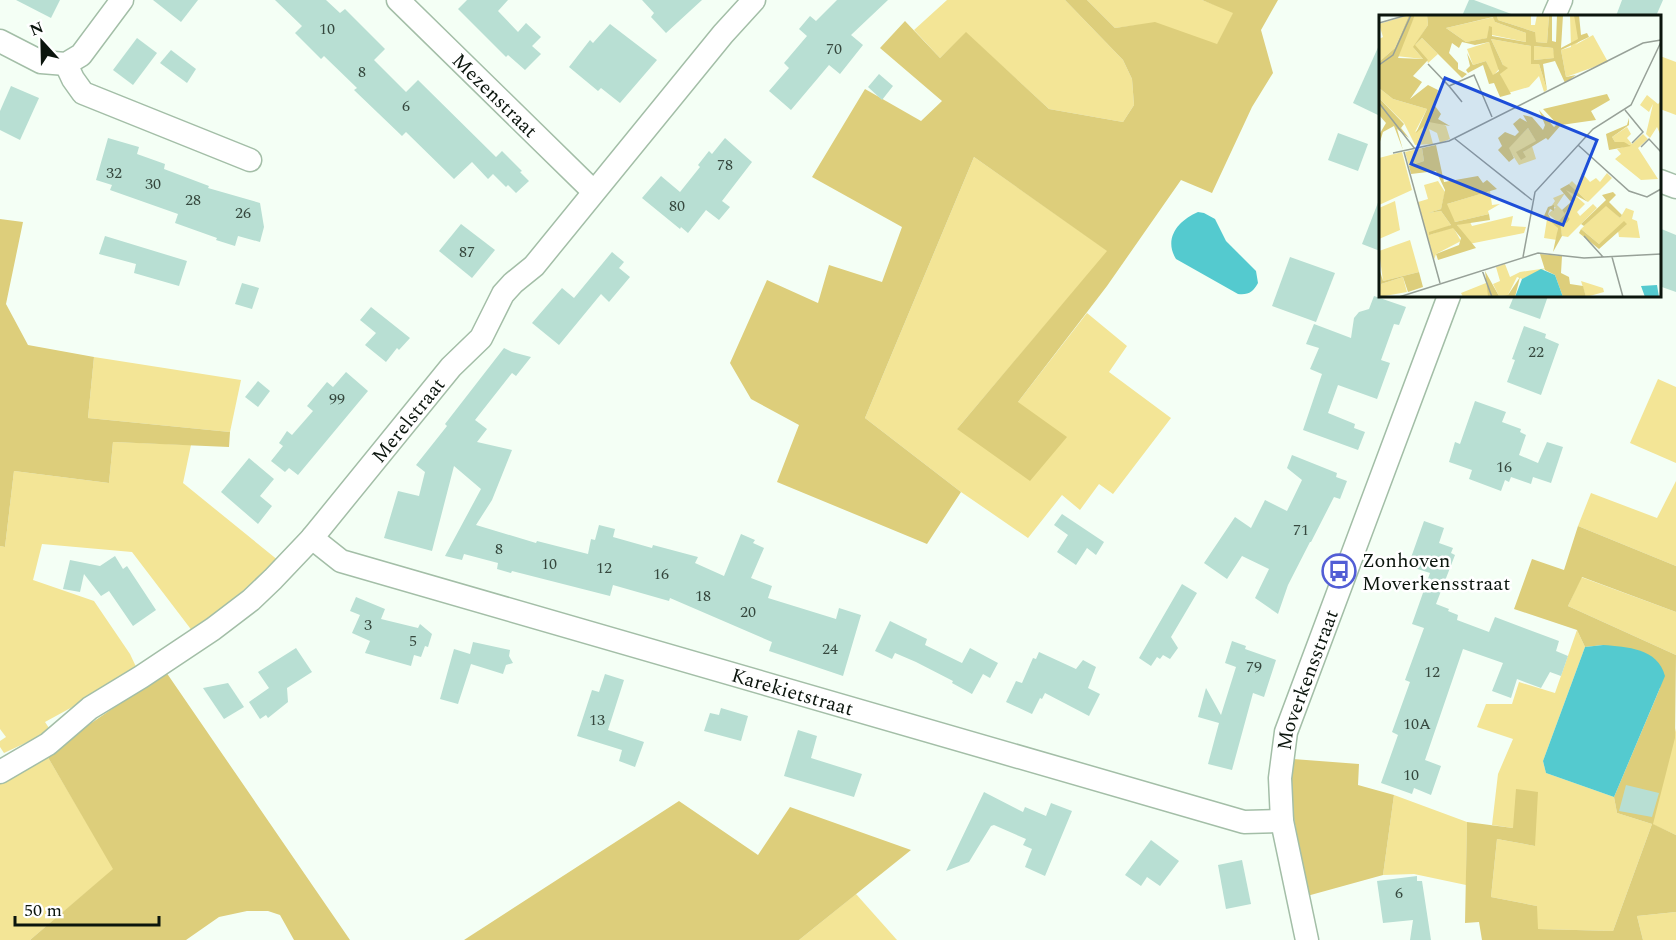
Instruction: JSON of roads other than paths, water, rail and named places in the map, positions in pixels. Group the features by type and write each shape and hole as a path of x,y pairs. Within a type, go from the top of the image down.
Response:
{"street":[{"path":"0,41 41,62 66,64 81,55 122,0"},
{"name":"Mezenstraat","path":"398,0 593,191"},
{"name":"Merelstraat","path":"0,772 48,744 90,708 213,629 251,600 312,538 451,367 481,338 503,294 534,266 593,191 754,0"},
{"path":"1554,15 1561,0"},
{"path":"66,64 73,80 83,93 250,160"},
{"path":"1661,182 1676,187"},
{"name":"Moverkensstraat","path":"1307,940 1282,821 1280,778 1286,732 1449,297"},
{"name":"Karekietstraat","path":"312,538 341,561 1244,822 1282,821"}],"water":[{"path":"1198,212 1215,219 1226,241 1256,271 1258,283 1250,292 1238,294 1176,259 1172,251 1172,237 1179,225"},
{"path":"1603,645 1631,648 1649,654 1656,660 1665,676 1614,797 1546,773 1543,761 1585,647"}],"place":[{"name":"Zonhoven Moverkensstraat","path":"1339,571"}]}
